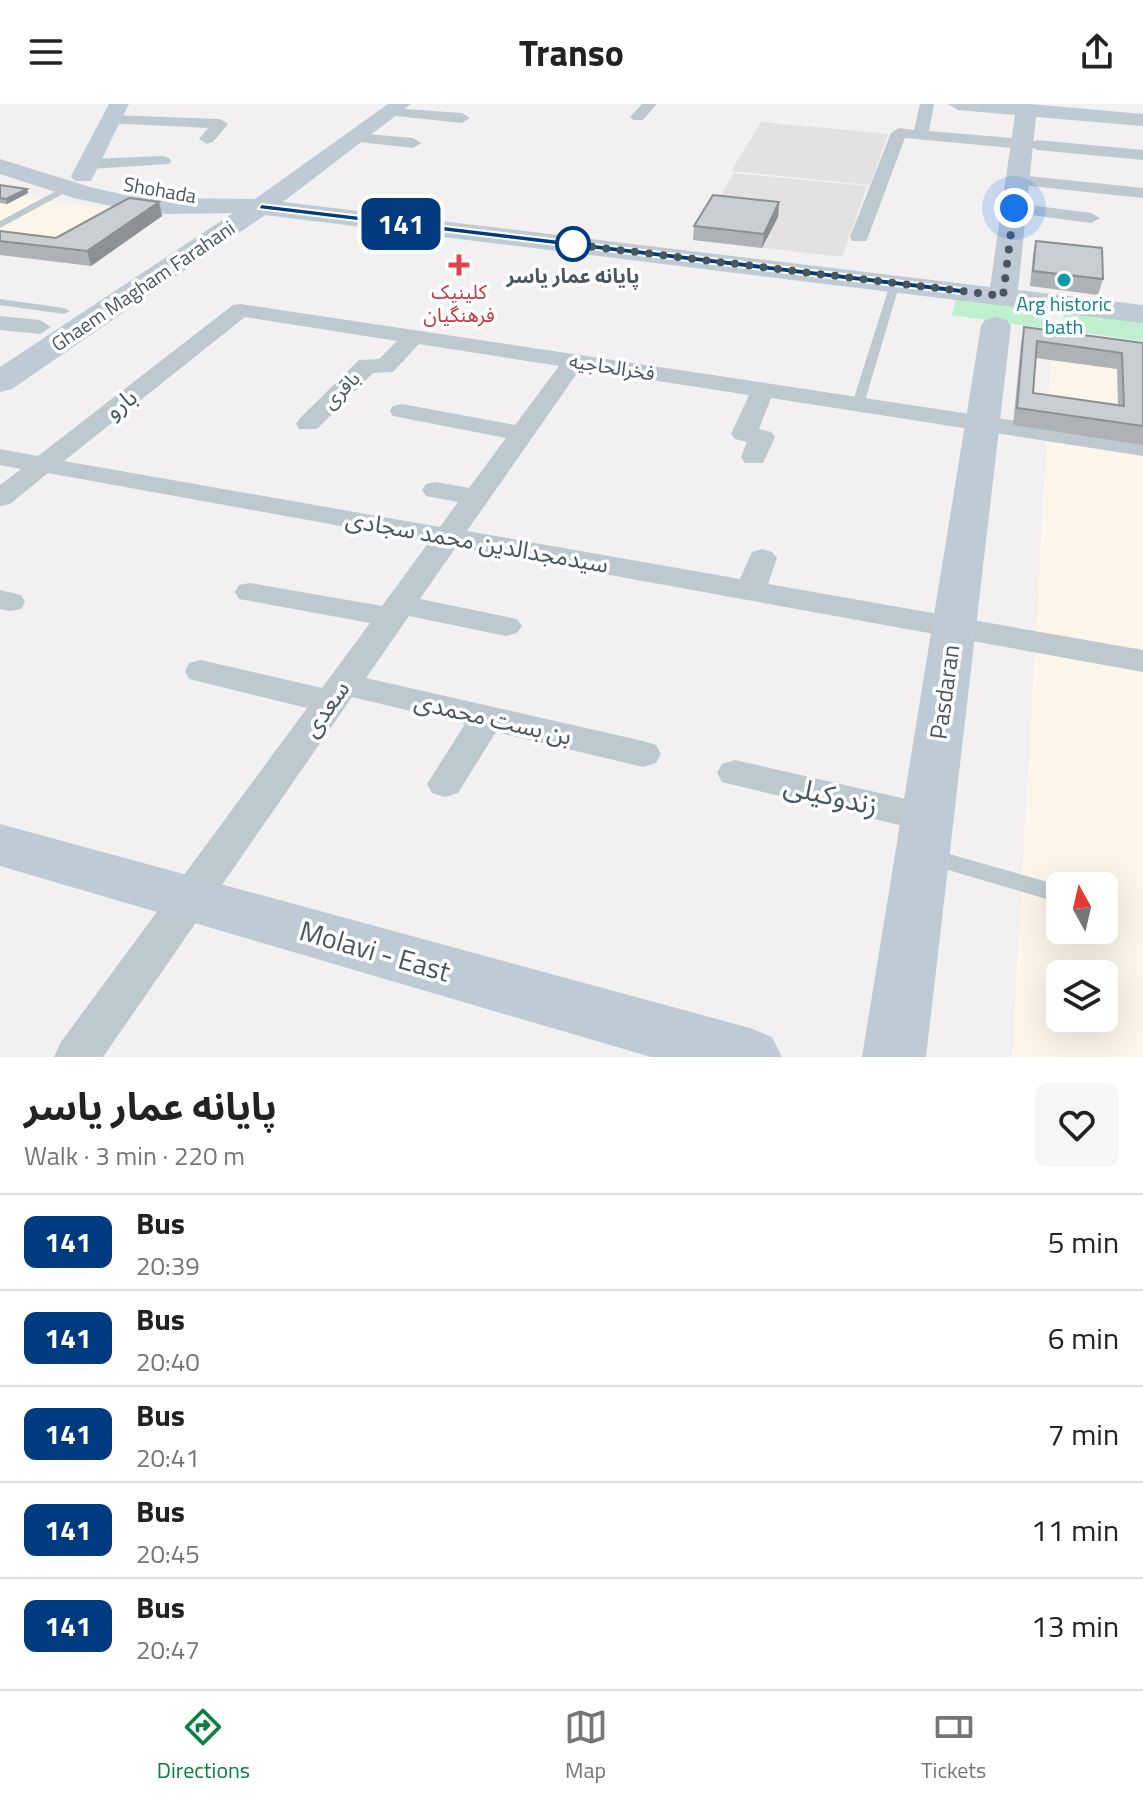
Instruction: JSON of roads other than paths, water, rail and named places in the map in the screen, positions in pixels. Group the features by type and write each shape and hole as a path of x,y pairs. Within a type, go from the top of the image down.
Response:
{"street":[{"path":"638,117 650,104"},
{"path":"920,135 927,104"},
{"path":"958,104 1026,110 1064,108 1143,120"},
{"name":"Pasdaran","path":"894,1057 983,423 980,314 1014,208 1024,159 1026,110"},
{"path":"79,177 114,112 225,120 207,139"},
{"path":"379,116 462,118"},
{"path":"379,116 421,125"},
{"path":"379,116 413,143"},
{"name":"Ghaem Magham Farahani","path":"0,382 210,241 263,194 379,116"},
{"name":"Ghaem Magham Farahani","path":"0,352 232,204 263,194 379,116"},
{"path":"859,237 899,133 920,135 1080,172"},
{"path":"1107,144 1143,147"},
{"name":"Shohada","path":"0,149 79,177"},
{"path":"1024,159 1143,155"},
{"path":"1024,159 1143,193"},
{"path":"79,177 163,161"},
{"name":"Shohada","path":"0,166 79,177 175,200 232,204"},
{"path":"175,200 221,190 263,194 343,217 895,283 980,314 1143,314"},
{"path":"1014,208 1091,218"},
{"path":"210,241 343,217"},
{"name":"فخرالحاجیه","path":"241,310 1143,448"},
{"name":"بارو","path":"0,498 241,310"},
{"path":"0,323 40,327"},
{"name":"باقری","path":"308,424 367,365 385,367 414,336"},
{"name":"سعدی","path":"88,1055 190,899 574,361"},
{"path":"620,391 634,370"},
{"path":"754,457 762,437 744,434 763,390"},
{"path":"402,411 523,434"},
{"name":"سیدمجدالدین محمد سجادی","path":"0,457 1143,661"},
{"path":"436,490 477,498"},
{"path":"751,590 762,558"},
{"path":"250,592 506,626"},
{"name":"بن بست محمدی","path":"201,671 487,718 643,754"},
{"path":"445,784 487,718"},
{"name":"زندوکیلی","path":"735,773 925,836"},
{"name":"Molavi - East","path":"0,845 750,1057"}],"lane":[{"path":"0,225 79,177"},
{"path":"858,404 895,283"},
{"path":"0,302 64,311"},
{"path":"925,836 1046,888"}],"place":[{"name":"پایانه عمار یاسر","path":"573,244"},
{"name":"کلینیک فرهنگیان","path":"459,265"},
{"name":"Arg historic bath","path":"1064,280"}]}
